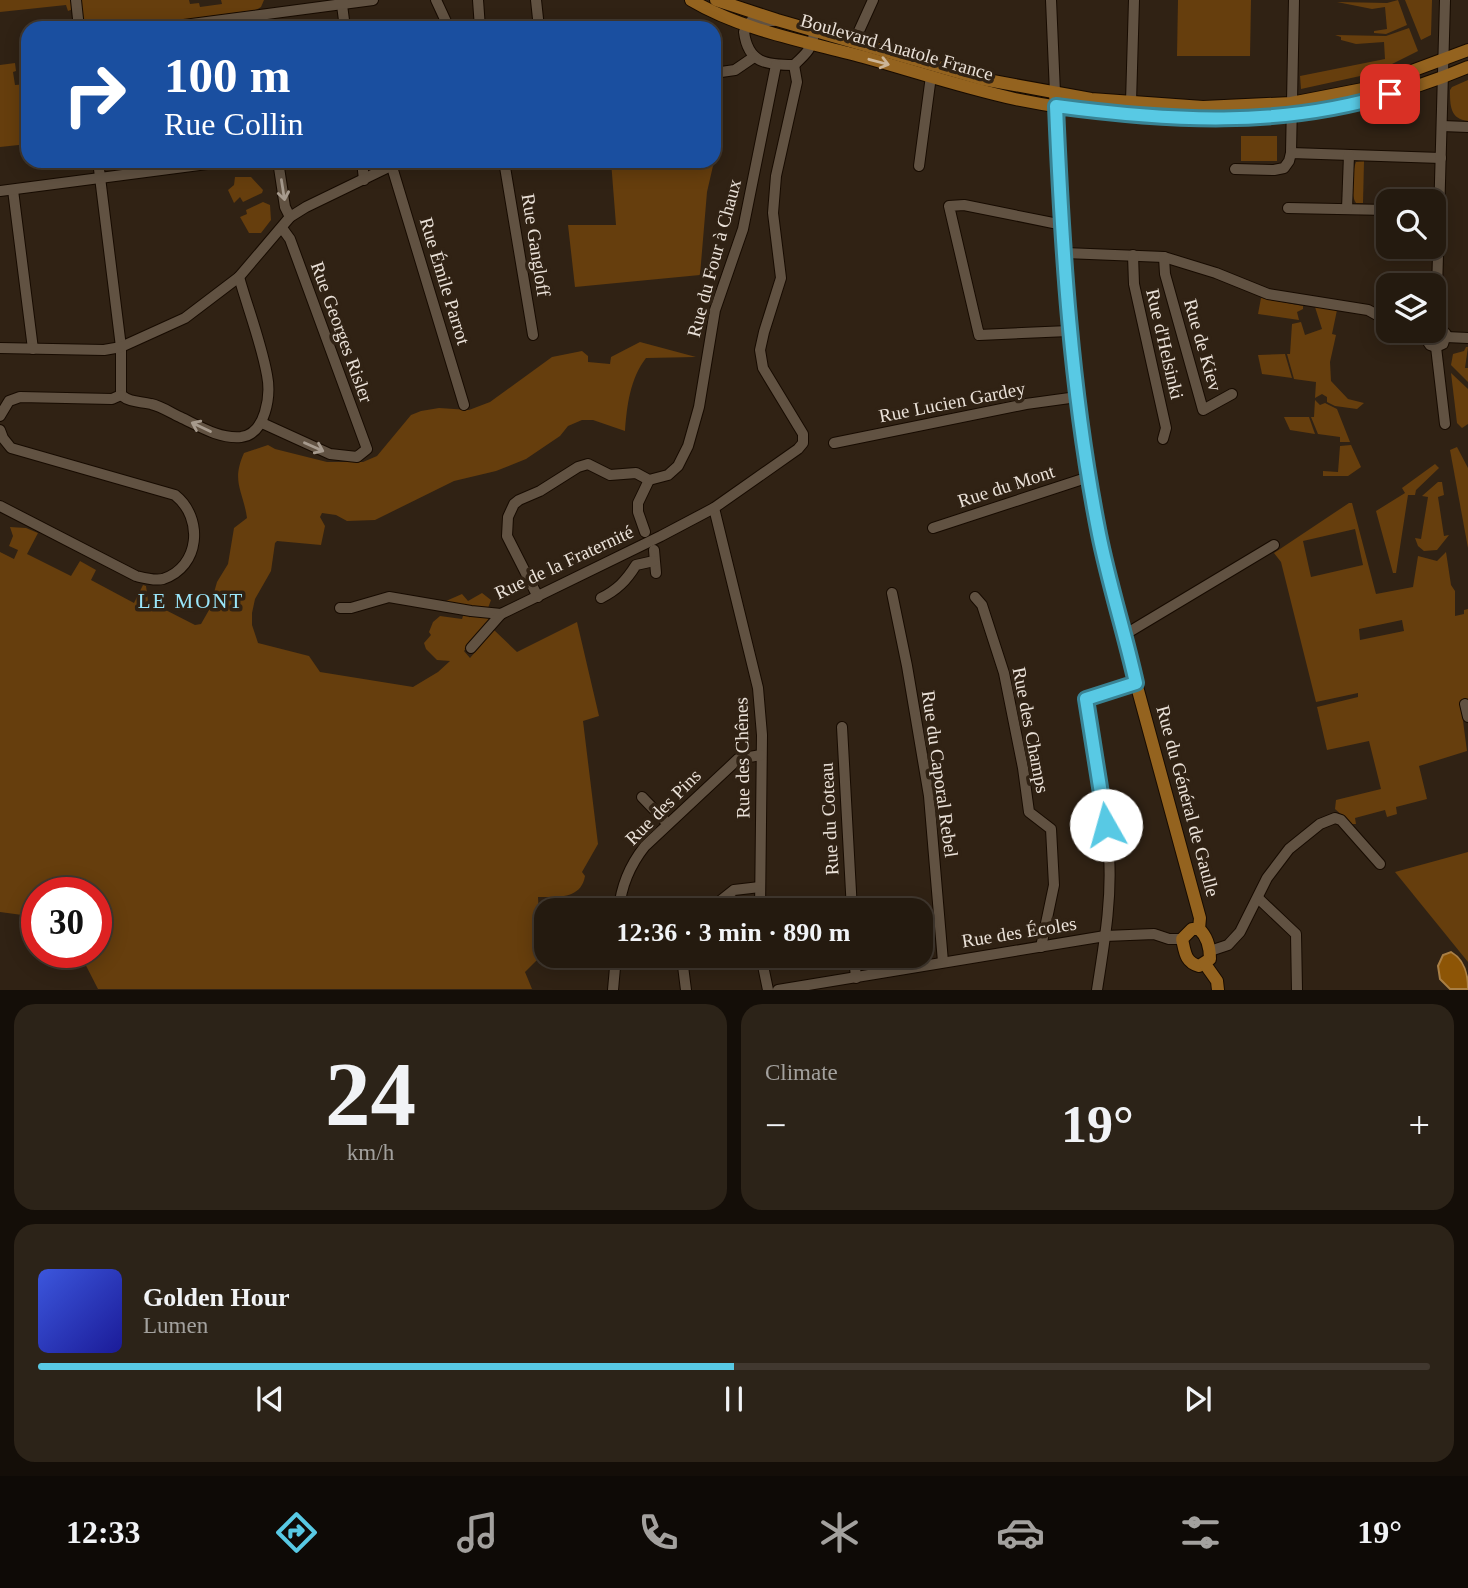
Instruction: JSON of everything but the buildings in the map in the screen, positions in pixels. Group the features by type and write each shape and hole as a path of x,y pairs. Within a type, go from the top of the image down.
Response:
{"main road":[{"name":"Boulevard Anatole France","path":"691,0 748,24 813,38 854,43 1056,99"},
{"name":"Boulevard Anatole France","path":"716,0 777,20 813,38 982,91 1056,99"},
{"path":"1056,99 1291,109 1363,89 1468,50"},
{"path":"1056,99 1203,120 1364,102 1468,67"},
{"name":"Rue du Général de Gaulle","path":"1056,99 1069,331 1099,536 1200,918 1199,929"},
{"path":"1192,929 1199,929 1205,935 1210,959 1199,967 1186,958 1182,939 1192,929"},
{"path":"1205,964 1217,981 1217,989"}],"street":[{"path":"76,0 78,21"},
{"path":"218,21 373,0"},
{"path":"436,0 446,21"},
{"path":"478,0 480,21"},
{"path":"536,0 538,21"},
{"path":"854,43 873,0"},
{"path":"1051,0 1056,99"},
{"path":"1132,102 1134,0"},
{"path":"1235,169 1275,170 1284,168 1289,161 1294,0"},
{"path":"1438,189 1445,0"},
{"path":"342,5 344,21"},
{"path":"261,15 261,21"},
{"path":"777,20 751,21 748,24 744,32 746,45 754,57 776,65 794,65 806,54 813,38"},
{"path":"721,72 735,70 754,57"},
{"name":"Rue du Four à Chaux","path":"649,480 668,475 678,466 688,446 699,407 715,310 743,229 776,65"},
{"name":"Rue de la Fraternité","path":"340,608 351,608 389,597 501,614 714,508 798,449 803,443 803,434 763,368 760,351 781,278 773,213 776,176 797,82 794,65"},
{"path":"919,166 931,76"},
{"path":"1442,126 1468,127"},
{"path":"1291,153 1441,158"},
{"path":"1347,209 1349,155"},
{"path":"99,168 121,347 121,396"},
{"path":"0,191 165,168"},
{"path":"279,168 285,207 290,217"},
{"path":"363,168 364,180"},
{"path":"0,348 104,350 121,347 185,318 239,276 290,217 389,168"},
{"name":"Rue Émile Parrot","path":"398,168 464,405"},
{"name":"Rue Gangloff","path":"505,168 533,335"},
{"path":"13,190 33,349"},
{"path":"1063,225 964,205 949,206 979,335 1069,331"},
{"path":"1287,208 1376,210"},
{"name":"Rue Georges Risler","path":"262,423 330,454 357,457 367,449 290,239 282,228"},
{"path":"1065,253 1164,257 1216,273 1268,294 1368,310 1376,314"},
{"name":"Rue d'Helsinki","path":"1133,255 1134,284 1166,428 1163,439"},
{"name":"Rue de Kiev","path":"1164,257 1165,274 1203,410 1232,394"},
{"path":"121,396 128,401 152,404 207,431 227,437 242,437 254,433 262,423 268,377 239,276"},
{"path":"1446,337 1468,338"},
{"path":"1429,343 1436,347"},
{"path":"1436,347 1443,343"},
{"path":"1436,347 1445,424"},
{"path":"0,416 9,401 20,397 112,399 121,396"},
{"name":"Rue Lucien Gardey","path":"834,443 1026,404 1077,397"},
{"path":"0,430 11,447 175,495 190,511 195,537 181,567 163,579 147,579 136,576 0,506"},
{"path":"538,597 507,536 508,517 514,504 588,464 610,475 636,473 649,480 638,503 638,512 645,532"},
{"name":"Rue du Mont","path":"933,528 1089,477"},
{"name":"Rue des Chênes","path":"714,508 758,688 761,755 760,898"},
{"path":"1124,635 1275,545"},
{"path":"601,598 626,581 636,565 654,556 656,573"},
{"name":"Rue du Caporal Rebel","path":"892,593 908,666 929,796 943,962"},
{"name":"Rue des Champs","path":"975,597 982,605 1004,673 1029,812 1051,829 1054,885 1041,947"},
{"path":"471,648 501,614"},
{"path":"1097,989 1111,900 1109,853 1086,699 1136,683"},
{"path":"1465,704 1468,717"},
{"name":"Rue du Coteau","path":"842,727 851,898"},
{"name":"Rue des Pins","path":"621,898 624,880 634,859 668,824 738,760 761,755"},
{"path":"642,797 668,824"},
{"path":"1210,951 1228,946 1240,932 1267,878 1289,849 1306,834 1329,820 1341,820 1380,864"},
{"path":"724,898 734,890 760,887"},
{"path":"1258,898 1296,933 1297,989"},
{"name":"Rue des Écoles","path":"778,989 1105,936 1154,934 1169,939 1182,939"},
{"path":"613,989 614,968"},
{"path":"683,968 685,989"},
{"path":"764,968 768,989"},
{"path":"855,968 856,978"}],"shaded area":[{"path":"0,0 72,0 73,9 68,11 66,5 0,12"},
{"path":"81,0 189,0 190,4 199,3 200,7 222,4 221,0 264,0 256,10 174,21 83,21"},
{"path":"1178,0 1251,0 1250,56 1177,56"},
{"path":"1398,0 1407,25 1386,34 1374,33 1387,29 1385,7 1372,9 1337,2 1387,3"},
{"path":"1405,0 1432,0 1431,35 1421,40"},
{"path":"1409,28 1418,51 1374,73 1301,89 1300,76 1385,59 1384,42 1356,44 1341,40 1341,37 1335,35 1386,36"},
{"path":"15,63 15,85 21,85 21,145 0,147 0,65"},
{"path":"1468,80 1468,121 1454,115 1450,90"},
{"path":"1241,136 1277,136 1277,161 1241,161"},
{"path":"1364,161 1363,203 1356,203 1352,189 1353,172 1356,162"},
{"path":"612,168 713,168 707,192 700,275 575,287 568,225 616,225"},
{"path":"235,177 251,177 263,190 262,193 243,202 240,197 234,203 228,190 234,185"},
{"path":"263,202 270,205 271,220 261,233 249,233 240,217 247,214 246,210"},
{"path":"1261,298 1303,306 1303,309 1297,312 1299,320 1258,314"},
{"path":"1315,307 1337,310 1332,334 1336,335 1330,362 1331,381 1348,399 1364,403 1357,409 1335,406 1327,402 1327,397 1322,394 1315,398 1316,382 1294,379 1287,354 1290,354 1292,324 1301,322 1305,335 1322,329"},
{"path":"640,342 696,357 646,358 633,383 625,431 593,420 582,420 568,426 560,436 526,459 496,471 454,481 375,520 347,521 336,515 322,513 320,517 325,526 321,545 275,543 271,571 255,599 252,613 252,625 258,643 309,656 320,672 413,687 438,672 450,661 437,660 424,643 431,635 429,632 433,622 440,616 462,619 464,613 470,614 469,618 471,614 489,617 489,621 464,651 470,658 494,630 517,652 577,622 599,716 583,721 598,844 582,872 585,876 579,889 567,896 534,898 534,963 525,972 532,989 98,989 87,968 112,968 112,877 21,877 21,915 0,912 0,552 14,559 18,550 9,546 13,536 10,527 26,528 38,533 27,554 71,576 80,561 96,570 91,580 134,603 143,585 146,586 148,601 195,625 201,624 209,610 217,582 228,564 234,528 247,518 238,479 244,453 268,445 327,462 363,462 377,456 411,415 439,408 469,410 490,402 552,357 582,351 588,356 588,362 610,364 611,357"},
{"path":"1466,347 1465,368 1468,368 1468,382 1451,365 1453,354 1464,351"},
{"path":"1285,354 1292,378 1262,374 1258,355"},
{"path":"1451,373 1468,389 1468,424 1462,428 1457,423"},
{"path":"1315,400 1320,405 1325,403 1337,409 1350,442 1340,442 1340,437 1318,434 1311,417 1314,417"},
{"path":"1284,417 1309,417 1315,434 1290,430"},
{"path":"1351,445 1361,467 1348,476 1323,476 1323,471 1338,472 1340,446"},
{"path":"1457,447 1468,468 1468,548 1450,450"},
{"path":"1435,464 1439,468 1416,490 1415,495 1408,495 1396,573 1393,573 1376,511 1405,493 1402,488"},
{"path":"1438,482 1442,482 1444,495 1438,497 1444,536 1449,535 1437,550 1424,551 1415,538 1421,539 1428,497 1422,496"},
{"path":"1349,503 1352,503 1376,594 1413,587 1418,556 1437,561 1446,552 1451,585 1455,591 1455,616 1464,614 1464,610 1468,609 1468,703 1461,706 1467,751 1419,766 1427,799 1396,807 1397,814 1387,817 1385,810 1355,818 1356,824 1352,824 1335,809 1336,800 1381,789 1369,741 1327,750 1317,707 1358,697 1358,693 1316,702 1281,562 1274,553","holes":["1355,529 1363,565 1311,577 1303,541","1402,620 1404,631 1360,640 1359,629"]},
{"path":"482,593 491,600 488,608 483,610 446,601 462,594 468,601"},
{"path":"1468,852 1468,962 1395,872"},
{"path":"1451,952 1460,959 1465,968 1468,989 1450,989 1440,979 1438,966 1443,955"}],"district":[{"name":"LE MONT","path":"191,601"}],"route":[{"path":"1106,825 1086,699 1136,683 1099,536 1077,397 1069,331 1056,106 1203,120 1235,120 1291,116 1364,102 1390,94"}]}
